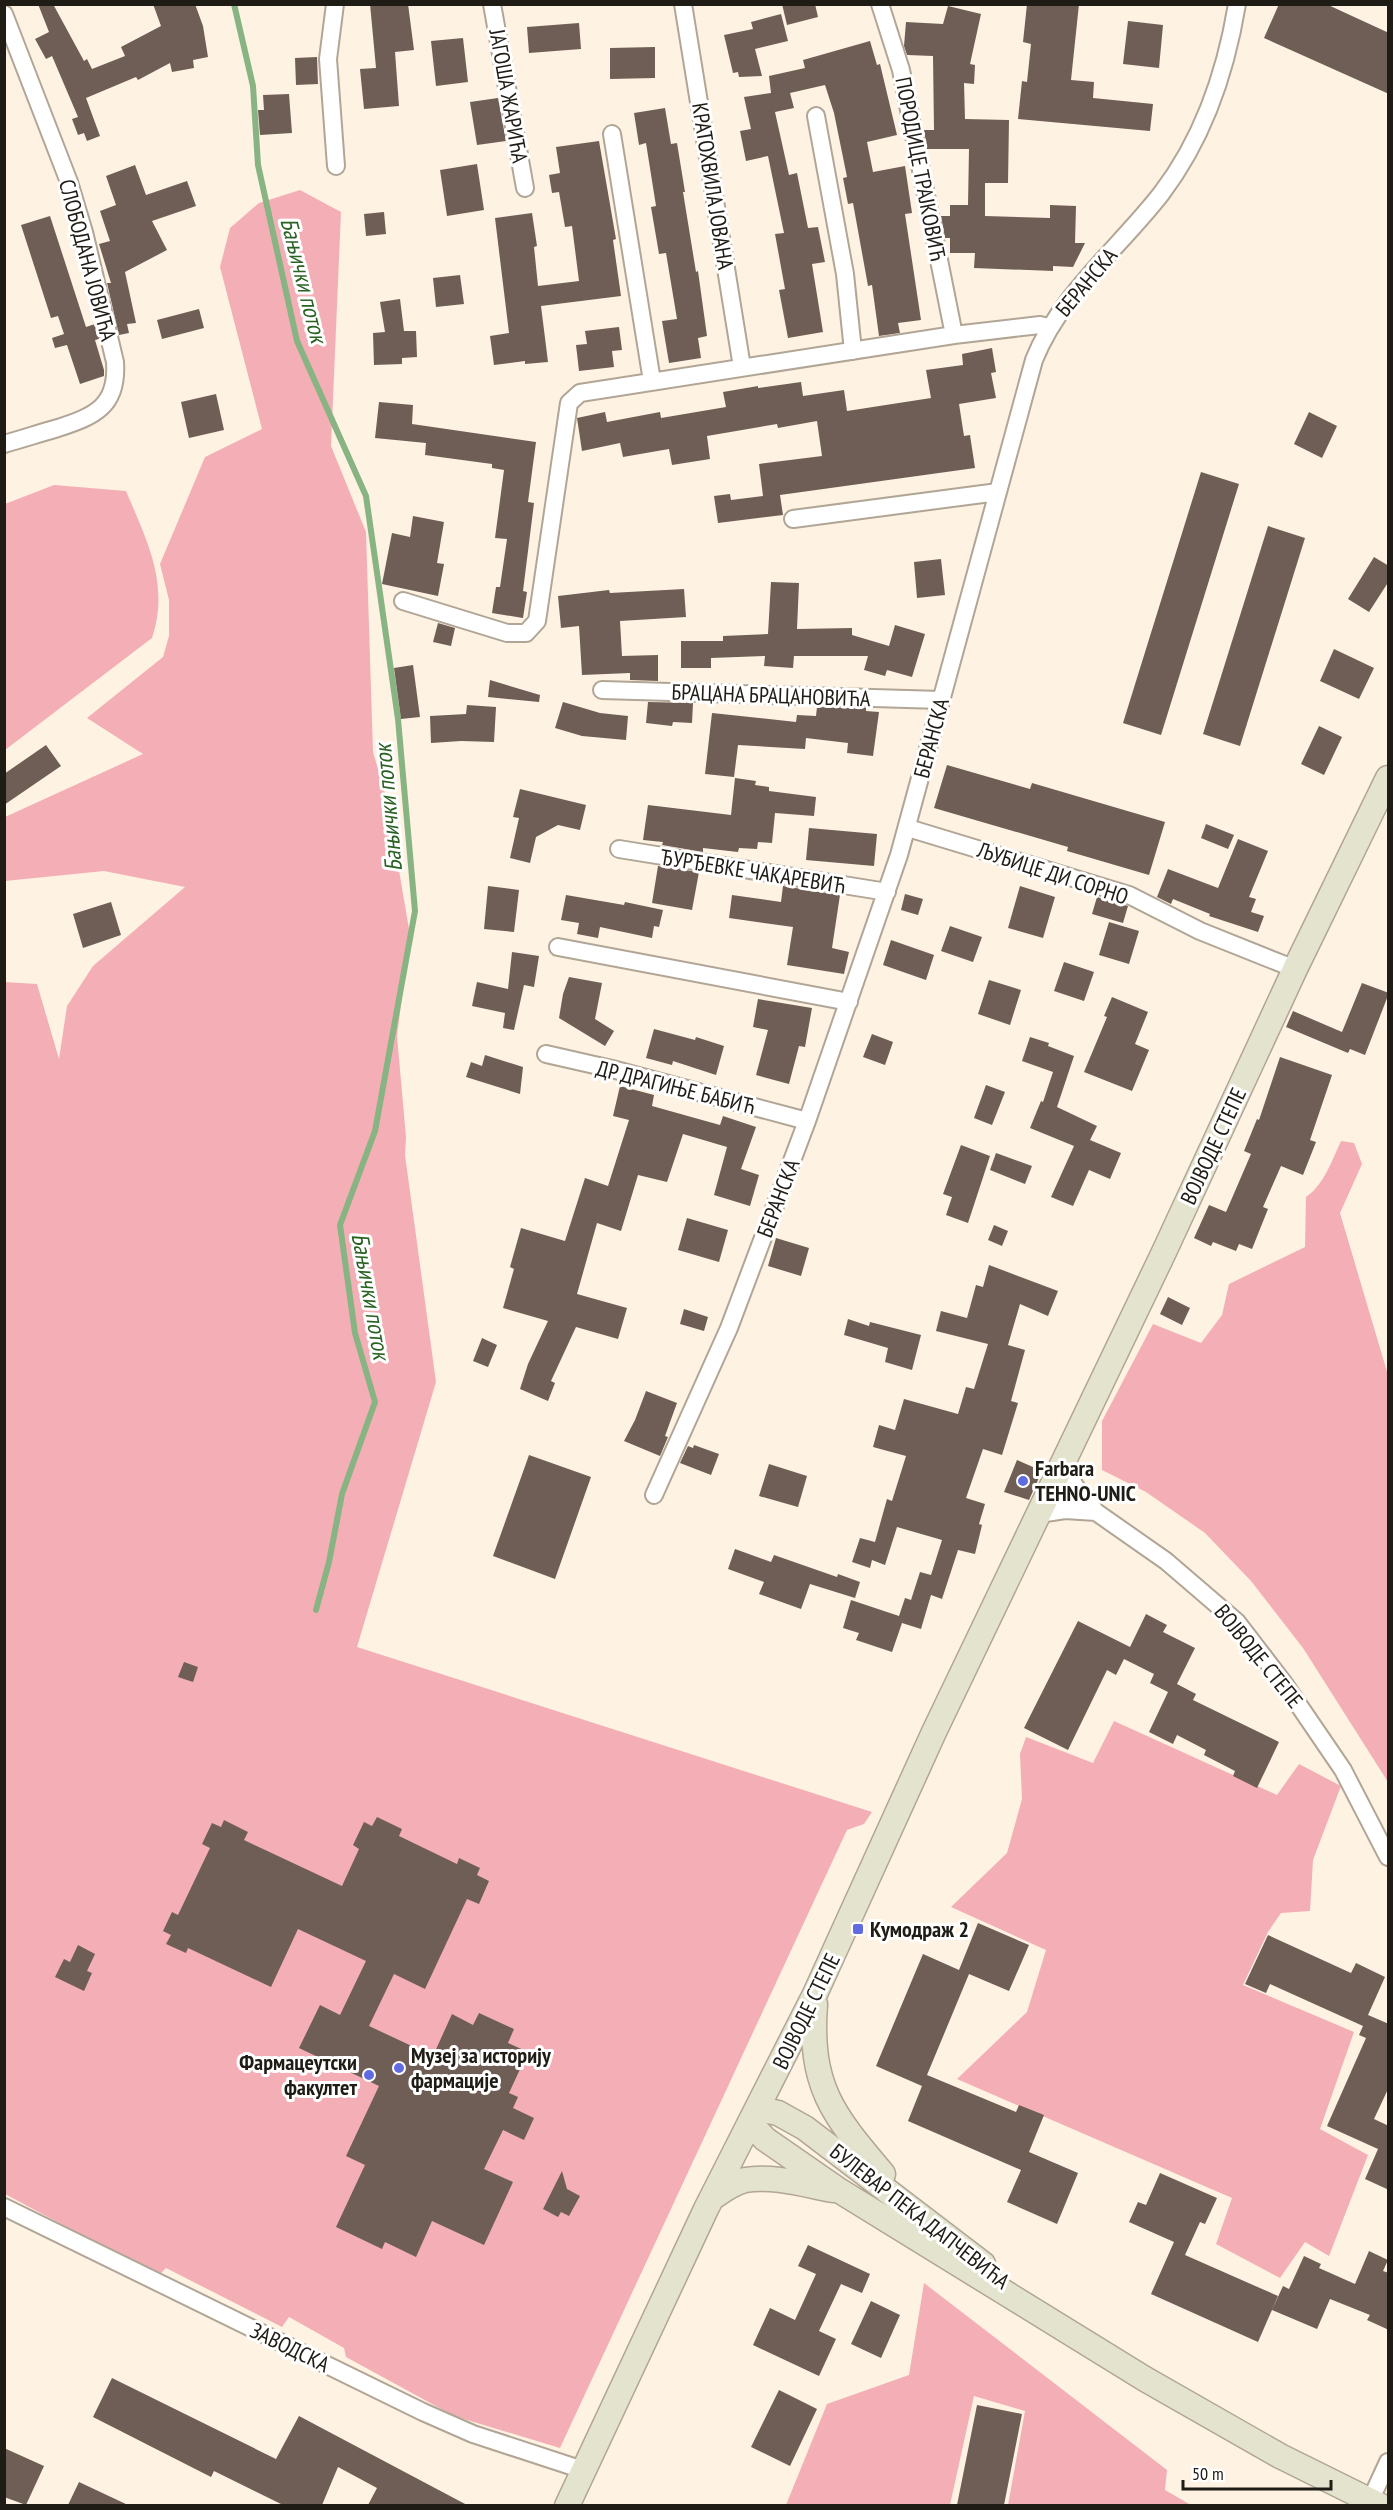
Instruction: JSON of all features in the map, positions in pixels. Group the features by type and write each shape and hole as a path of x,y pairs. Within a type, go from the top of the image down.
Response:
{"street":[{"path":"335,4 328,59 336,166"},
{"name":"ЈАГОША ЖАРИЋА","path":"492,4 525,188"},
{"name":"КРАТОХВИЛА ЈОВАНА","path":"683,4 742,367"},
{"name":"ПОРОДИЦЕ ТРАЈКОВИЋ","path":"880,4 901,70 954,335"},
{"name":"БЕРАНСКА","path":"654,1495 729,1328 807,1121 887,892 908,828 1034,360 1048,327 1160,195 1191,148 1225,62 1237,4"},
{"name":"СЛОБОДАНА ЈОВИЋА","path":"4,14 69,182 84,232 115,362 116,376 108,399 96,414 4,444"},
{"path":"816,116 845,274 853,351"},
{"path":"612,134 652,381"},
{"path":"403,601 507,633 526,633 533,628 537,621 569,403 576,395 585,391 954,335 1040,325 1048,327"},
{"path":"794,519 998,492"},
{"name":"БРАЦАНА БРАЦАНОВИЋА","path":"602,690 941,700"},
{"name":"ВОЈВОДЕ СТЕПЕ","path":"567,2505 712,2198 755,2117 815,1994 929,1742 1039,1514 1295,969 1389,778"},
{"name":"ЉУБИЦЕ ДИ СОРНО","path":"908,828 1129,895 1194,928 1295,969"},
{"name":"ЂУРЂЕВКЕ ЧАКАРЕВИЋ","path":"619,849 887,892"},
{"path":"558,947 849,1002"},
{"name":"ДР ДРАГИЊЕ БАБИЋ","path":"546,1054 612,1069 807,1121"},
{"name":"ВОЈВОДЕ СТЕПЕ","path":"1063,1462 1075,1486 1096,1512 1166,1561 1202,1590 1244,1631 1283,1682 1343,1770 1389,1857"},
{"path":"1039,1514 1065,1510 1096,1512"},
{"path":"815,1994 814,2053 820,2080 844,2127 909,2205"},
{"name":"БУЛЕВАР ПЕКА ДАПЧЕВИЋА","path":"1074,2336 909,2205 805,2128 778,2113 755,2117 765,2139 840,2191 1074,2336 1261,2445 1375,2503"},
{"path":"712,2198 730,2186 757,2179 840,2191"},
{"name":"ЗАВОДСКА","path":"4,2207 423,2412 473,2434 583,2470"},
{"path":"1375,2503 1389,2462"}],"shaded area":[{"path":"300,190 341,212 331,446 366,532 373,752 387,800 410,935 397,1036 406,1137 405,1155 436,1382 357,1647 872,1812 864,1824 847,1830 560,2448 454,2416 346,2357 344,2348 289,2317 282,2327 166,2268 158,2276 5,2194 4,982 37,984 59,1059 67,1006 93,966 185,887 104,871 5,881 5,817 143,754 87,718 163,657 169,636 169,600 160,564 205,457 262,429 220,267 230,228 259,203"},
{"path":"54,485 126,491 154,563 158,599 157,618 152,638 5,750 5,504"},
{"path":"1341,1141 1354,1143 1362,1164 1340,1213 1388,1375 1388,1782 1303,1648 1251,1581 1205,1533 1146,1492 1102,1470 1102,1421 1153,1324 1201,1343 1222,1315 1229,1284 1305,1247 1306,1197 1323,1179"},
{"path":"1114,1721 1277,1795 1299,1764 1341,1786 1313,1860 1310,1911 1281,1913 1268,1932 1243,1985 1354,2032 1320,2129 1368,2155 1329,2256 1305,2242 1280,2278 1216,2244 1232,2198 957,2079 1027,2012 1046,1950 951,1907 1007,1853 1022,1799 1020,1754 1026,1737 1093,1763"},
{"path":"924,2283 1167,2470 1165,2490 1191,2505 1008,2505 1025,2411 974,2396 950,2505 786,2505 827,2404 909,2375"}],"building":[{"path":"38,4 53,4 84,61 87,59 92,69 125,56 121,47 161,26 153,4 195,4 203,26 208,57 193,60 194,68 172,72 170,63 138,80 136,77 86,98 100,136 87,141 84,133 78,135 72,119 78,117 52,56 46,59 35,39 49,32"},
{"path":"370,4 408,4 414,50 395,52 399,106 364,109 360,69 376,68"},
{"path":"782,4 815,4 818,17 787,25"},
{"path":"1027,4 1079,4 1071,80 1094,82 1093,98 1153,104 1150,131 1018,119 1022,81 1027,82 1031,44 1023,42"},
{"path":"1279,4 1326,4 1389,33 1389,94 1264,38"},
{"path":"948,6 981,14 970,64 975,65 974,84 964,83 965,119 1009,120 1008,183 985,183 985,216 1050,218 1050,205 1076,206 1075,243 1085,243 1073,267 1053,266 1053,271 974,268 975,253 950,253 950,238 945,238 941,216 950,216 950,205 968,205 969,149 927,149 924,130 934,130 933,56 907,55 904,46 906,22 943,24"},
{"path":"781,14 788,41 755,49 762,76 739,77 738,72 733,73 724,35 753,29 751,22"},
{"path":"1128,21 1163,25 1159,68 1123,64"},
{"path":"579,23 581,49 529,53 527,27"},
{"path":"463,38 468,82 436,86 431,41"},
{"path":"870,41 877,65 880,64 897,135 867,142 873,172 905,166 912,213 905,214 921,320 898,323 900,333 879,336 872,285 868,286 853,203 848,204 843,178 847,177 834,113 825,85 790,93 794,108 775,112 789,175 797,173 808,228 818,227 825,262 812,264 823,332 788,338 779,290 785,289 775,234 784,233 768,156 746,161 740,131 751,129 744,97 771,93 769,76 805,68 803,60"},
{"path":"655,47 655,78 610,79 610,48"},
{"path":"317,57 318,84 296,85 295,58"},
{"path":"289,94 292,133 260,135 258,110 264,110 263,95"},
{"path":"498,98 506,141 477,145 470,102"},
{"path":"665,108 671,144 677,143 707,336 698,338 701,358 669,363 662,321 677,319 666,253 659,254 651,207 656,206 646,143 639,145 634,113"},
{"path":"599,141 616,239 613,240 621,296 541,306 548,362 525,364 525,361 494,365 490,336 509,333 495,218 532,213 537,246 534,247 538,286 579,281 572,226 565,227 559,192 552,193 549,175 560,173 556,147"},
{"path":"477,164 484,210 447,216 440,170"},
{"path":"135,165 146,195 187,181 196,206 152,221 167,250 125,272 136,323 127,324 129,333 119,335 107,283 111,283 99,244 110,241 100,211 116,205 106,176"},
{"path":"384,212 386,234 366,236 364,214"},
{"path":"50,216 86,327 95,324 99,339 95,340 104,376 80,384 67,345 55,348 52,338 64,334 58,316 51,318 21,225"},
{"path":"460,275 464,304 436,307 433,278"},
{"path":"400,299 404,331 416,331 417,357 402,358 402,364 374,365 373,333 385,332 380,302"},
{"path":"199,309 204,328 162,339 157,320"},
{"path":"619,327 622,350 612,351 614,367 579,371 576,345 587,344 585,331"},
{"path":"992,348 996,372 991,373 996,398 959,404 964,436 970,435 975,468 780,495 783,515 718,523 714,496 730,494 731,500 763,496 759,464 822,456 817,421 778,428 777,424 707,436 710,459 672,465 669,449 623,457 620,443 582,451 577,418 605,412 607,422 660,412 661,418 726,407 723,392 758,386 758,388 801,382 803,396 844,390 847,411 931,398 926,370 963,365 962,354"},
{"path":"216,394 224,430 189,438 181,402"},
{"path":"379,402 413,405 412,424 536,442 528,502 534,503 523,591 527,592 523,618 492,613 496,587 500,587 507,539 495,538 504,470 492,468 492,464 425,455 426,443 375,438"},
{"path":"1309,412 1337,426 1322,458 1294,444"},
{"path":"1201,472 1239,484 1161,735 1123,723"},
{"path":"413,516 444,522 437,563 444,564 438,596 382,584 392,533 410,537"},
{"path":"1268,526 1305,538 1240,746 1203,734"},
{"path":"1374,557 1389,566 1389,581 1369,612 1348,599"},
{"path":"941,559 945,595 917,598 914,562"},
{"path":"771,582 799,583 797,629 852,628 852,635 889,646 895,625 925,634 912,677 887,670 885,676 864,670 868,656 794,656 793,668 764,666 765,656 711,658 711,668 681,668 681,641 723,641 723,636 768,634"},
{"path":"684,589 686,617 620,621 622,656 658,655 658,681 630,680 630,673 582,675 579,626 561,628 558,596 609,590 610,593"},
{"path":"438,623 455,628 451,646 433,642"},
{"path":"1334,649 1374,668 1359,699 1320,681"},
{"path":"413,665 420,717 401,719 394,668"},
{"path":"490,680 540,695 539,702 488,697"},
{"path":"563,702 600,713 628,716 626,740 582,736 555,728"},
{"path":"648,702 693,703 692,723 673,722 672,726 646,723"},
{"path":"467,705 496,707 494,742 431,743 430,716 466,714"},
{"path":"817,707 866,708 866,711 879,712 873,756 847,753 848,743 806,738 805,749 738,745 734,777 705,774 712,713 796,722 797,715 816,716"},
{"path":"1319,726 1342,737 1324,775 1301,764"},
{"path":"46,745 61,766 4,805 4,774"},
{"path":"947,765 1030,789 1032,783 1165,822 1149,875 1067,851 1068,847 934,808"},
{"path":"735,778 756,781 755,785 769,787 769,791 816,797 814,816 775,813 772,843 758,842 757,849 739,848 738,852 703,848 703,852 662,845 663,842 643,840 648,805 731,815"},
{"path":"520,789 586,805 580,830 558,825 536,837 530,863 510,858 519,818 513,817"},
{"path":"1206,824 1234,835 1228,849 1201,838"},
{"path":"809,828 877,834 874,866 806,860"},
{"path":"1238,839 1268,851 1249,897 1256,899 1251,912 1264,916 1258,932 1209,916 1210,914 1173,899 1171,904 1157,897 1168,869 1218,888"},
{"path":"658,866 699,872 692,910 652,903"},
{"path":"488,886 519,890 514,932 484,929"},
{"path":"783,886 840,895 832,948 849,952 844,974 787,965 793,927 729,918 732,895 781,902"},
{"path":"1020,886 1055,897 1043,938 1008,928"},
{"path":"905,894 923,899 918,915 901,910"},
{"path":"566,895 624,905 625,902 663,910 659,927 654,926 652,938 600,927 598,938 577,934 579,923 561,920"},
{"path":"1097,897 1128,906 1123,923 1092,914"},
{"path":"111,902 121,935 83,948 73,914"},
{"path":"1109,922 1139,931 1129,964 1099,955"},
{"path":"950,926 982,937 973,962 941,951"},
{"path":"891,940 934,955 926,980 883,965"},
{"path":"512,952 539,956 534,987 524,985 514,1030 503,1028 505,1013 472,1006 477,982 508,989"},
{"path":"1064,962 1094,972 1084,1001 1054,991"},
{"path":"569,977 602,983 595,1019 614,1031 605,1046 559,1018 563,994"},
{"path":"989,980 1021,990 1010,1025 978,1014"},
{"path":"1362,983 1389,993 1365,1055 1350,1049 1348,1053 1286,1027 1293,1011 1342,1032"},
{"path":"1112,997 1148,1012 1135,1044 1149,1050 1132,1091 1084,1072 1107,1017 1104,1016"},
{"path":"758,999 812,1008 805,1047 799,1046 789,1084 756,1075 768,1030 753,1027"},
{"path":"654,1029 695,1040 696,1037 724,1046 716,1075 673,1061 672,1065 646,1058"},
{"path":"872,1034 893,1042 885,1065 863,1057"},
{"path":"1030,1037 1049,1043 1048,1046 1074,1056 1057,1107 1097,1126 1090,1140 1121,1153 1110,1179 1089,1170 1073,1206 1051,1197 1074,1146 1030,1128 1041,1101 1043,1102 1053,1072 1022,1061"},
{"path":"485,1055 523,1067 520,1094 466,1077 471,1062 482,1066"},
{"path":"1280,1057 1332,1075 1310,1140 1316,1142 1303,1175 1281,1166 1263,1207 1268,1209 1252,1249 1239,1244 1236,1251 1213,1242 1211,1246 1194,1238 1209,1205 1226,1212 1251,1154 1244,1151 1257,1119 1259,1120"},
{"path":"986,1085 1005,1092 992,1125 974,1118"},
{"path":"620,1086 654,1095 652,1106 720,1125 723,1116 756,1127 741,1169 759,1175 750,1206 714,1195 727,1147 683,1134 667,1182 638,1175 621,1231 597,1223 577,1294 627,1308 618,1339 576,1327 551,1381 555,1383 548,1401 520,1389 528,1364 548,1321 503,1308 514,1269 510,1267 521,1228 565,1241 585,1178 608,1186 629,1120 613,1116"},
{"path":"961,1145 990,1156 968,1223 946,1215 952,1197 943,1194"},
{"path":"996,1153 1032,1166 1025,1184 990,1170"},
{"path":"687,1218 728,1230 719,1262 678,1250"},
{"path":"994,1225 1008,1231 1002,1246 988,1240"},
{"path":"776,1238 809,1248 801,1276 768,1266"},
{"path":"989,1265 1058,1291 1048,1316 1020,1304 1008,1345 1025,1350 1011,1401 1018,1403 1002,1455 983,1449 966,1498 985,1504 979,1524 982,1525 975,1554 958,1550 942,1599 931,1595 921,1629 902,1623 892,1652 856,1640 859,1633 843,1628 851,1600 899,1616 905,1598 911,1600 920,1572 931,1575 942,1540 897,1527 885,1565 872,1560 870,1568 852,1562 860,1538 875,1542 887,1499 892,1501 906,1456 873,1447 879,1425 895,1430 904,1399 958,1414 966,1387 974,1389 988,1344 936,1331 941,1311 967,1318 976,1285 983,1287"},
{"path":"1168,1297 1190,1308 1182,1325 1160,1314"},
{"path":"684,1309 708,1317 704,1331 680,1324"},
{"path":"848,1319 869,1326 870,1322 921,1335 912,1370 885,1362 888,1348 844,1335"},
{"path":"482,1338 497,1345 488,1367 473,1361"},
{"path":"646,1391 677,1403 665,1436 668,1437 660,1456 624,1441"},
{"path":"694,1445 719,1454 711,1475 680,1463 688,1446 693,1448"},
{"path":"529,1455 591,1477 555,1579 493,1556"},
{"name":"Farbara TEHNO-UNIC","path":"1017,1460 1042,1471 1029,1500 1004,1492"},
{"path":"769,1464 807,1476 798,1507 759,1496"},
{"path":"735,1549 771,1562 774,1555 837,1577 838,1574 860,1582 855,1598 810,1584 801,1609 759,1594 764,1582 728,1569"},
{"path":"1146,1614 1167,1625 1163,1632 1195,1648 1177,1684 1196,1694 1193,1700 1279,1742 1257,1788 1233,1776 1235,1771 1204,1755 1206,1750 1177,1735 1173,1744 1149,1732 1168,1692 1150,1683 1154,1674 1124,1659 1116,1675 1107,1670 1068,1750 1024,1728 1078,1621 1130,1647"},
{"path":"184,1662 198,1667 193,1682 178,1677"},
{"path":"377,1817 402,1829 399,1836 457,1864 459,1858 480,1868 477,1875 489,1881 479,1904 467,1899 425,1989 394,1974 369,2026 433,2056 452,2014 473,2025 479,2013 514,2029 508,2043 528,2052 509,2093 518,2097 513,2108 534,2118 524,2140 503,2130 484,2169 513,2182 484,2245 432,2221 416,2257 385,2242 382,2249 336,2227 365,2165 346,2156 379,2086 299,2048 320,2005 340,2015 366,1961 298,1929 271,1987 188,1948 186,1953 166,1944 171,1935 163,1931 172,1912 178,1915 210,1848 202,1844 212,1823 221,1827 224,1820 248,1832 244,1840 342,1886 359,1849 353,1845 364,1822 372,1826"},
{"path":"978,1923 1029,1945 1009,1991 969,1974 927,2075 1016,2112 1019,2105 1044,2115 1029,2152 1078,2173 1057,2224 1007,2202 1021,2170 908,2121 922,2086 876,2066 923,1954 959,1970"},
{"path":"1268,1935 1351,1973 1356,1963 1385,1977 1368,2015 1389,2024 1389,2087 1374,2119 1389,2126 1389,2190 1365,2179 1378,2149 1327,2126 1366,2038 1359,2035 1363,2026 1270,1984 1266,1993 1245,1984"},
{"path":"78,1945 95,1954 87,1971 92,1973 84,1991 55,1977 64,1959 70,1962"},
{"path":"562,2171 567,2189 580,2196 569,2216 561,2212 558,2217 543,2209"},
{"path":"1160,2173 1217,2198 1205,2224 1200,2222 1185,2255 1278,2296 1258,2342 1151,2294 1174,2242 1129,2222 1138,2202 1146,2205"},
{"path":"808,2245 870,2274 862,2293 841,2284 819,2331 836,2339 819,2376 753,2345 770,2308 795,2320 816,2274 798,2266"},
{"path":"1369,2251 1388,2260 1383,2271 1389,2273 1389,2330 1367,2320 1370,2315 1330,2299 1317,2329 1272,2310 1283,2286 1289,2289 1304,2256 1321,2264 1319,2268 1355,2284"},
{"path":"871,2301 900,2315 881,2358 851,2344"},
{"path":"112,2378 276,2459 299,2416 467,2505 368,2505 377,2488 338,2467 322,2505 283,2505 214,2471 211,2477 93,2417"},
{"path":"779,2390 817,2409 790,2466 751,2447"},
{"path":"977,2405 1022,2414 1004,2505 957,2505"},
{"path":"4,2448 44,2466 26,2505 4,2497"},
{"path":"79,2482 128,2505 68,2505"}],"waterway":[{"name":"Бањички поток","path":"234,4 253,86 258,165 297,341 366,496 398,719 415,911 375,1131 340,1225 355,1333 375,1402 342,1494 329,1562 316,1610"}],"place":[{"name":"Farbara TEHNO-UNIC","path":"1023,1481"},
{"name":"Кумодраж 2","path":"858,1929"},
{"name":"Музеј за историју фармације","path":"399,2068"},
{"name":"Фармацеутски факултет","path":"369,2075"}]}
